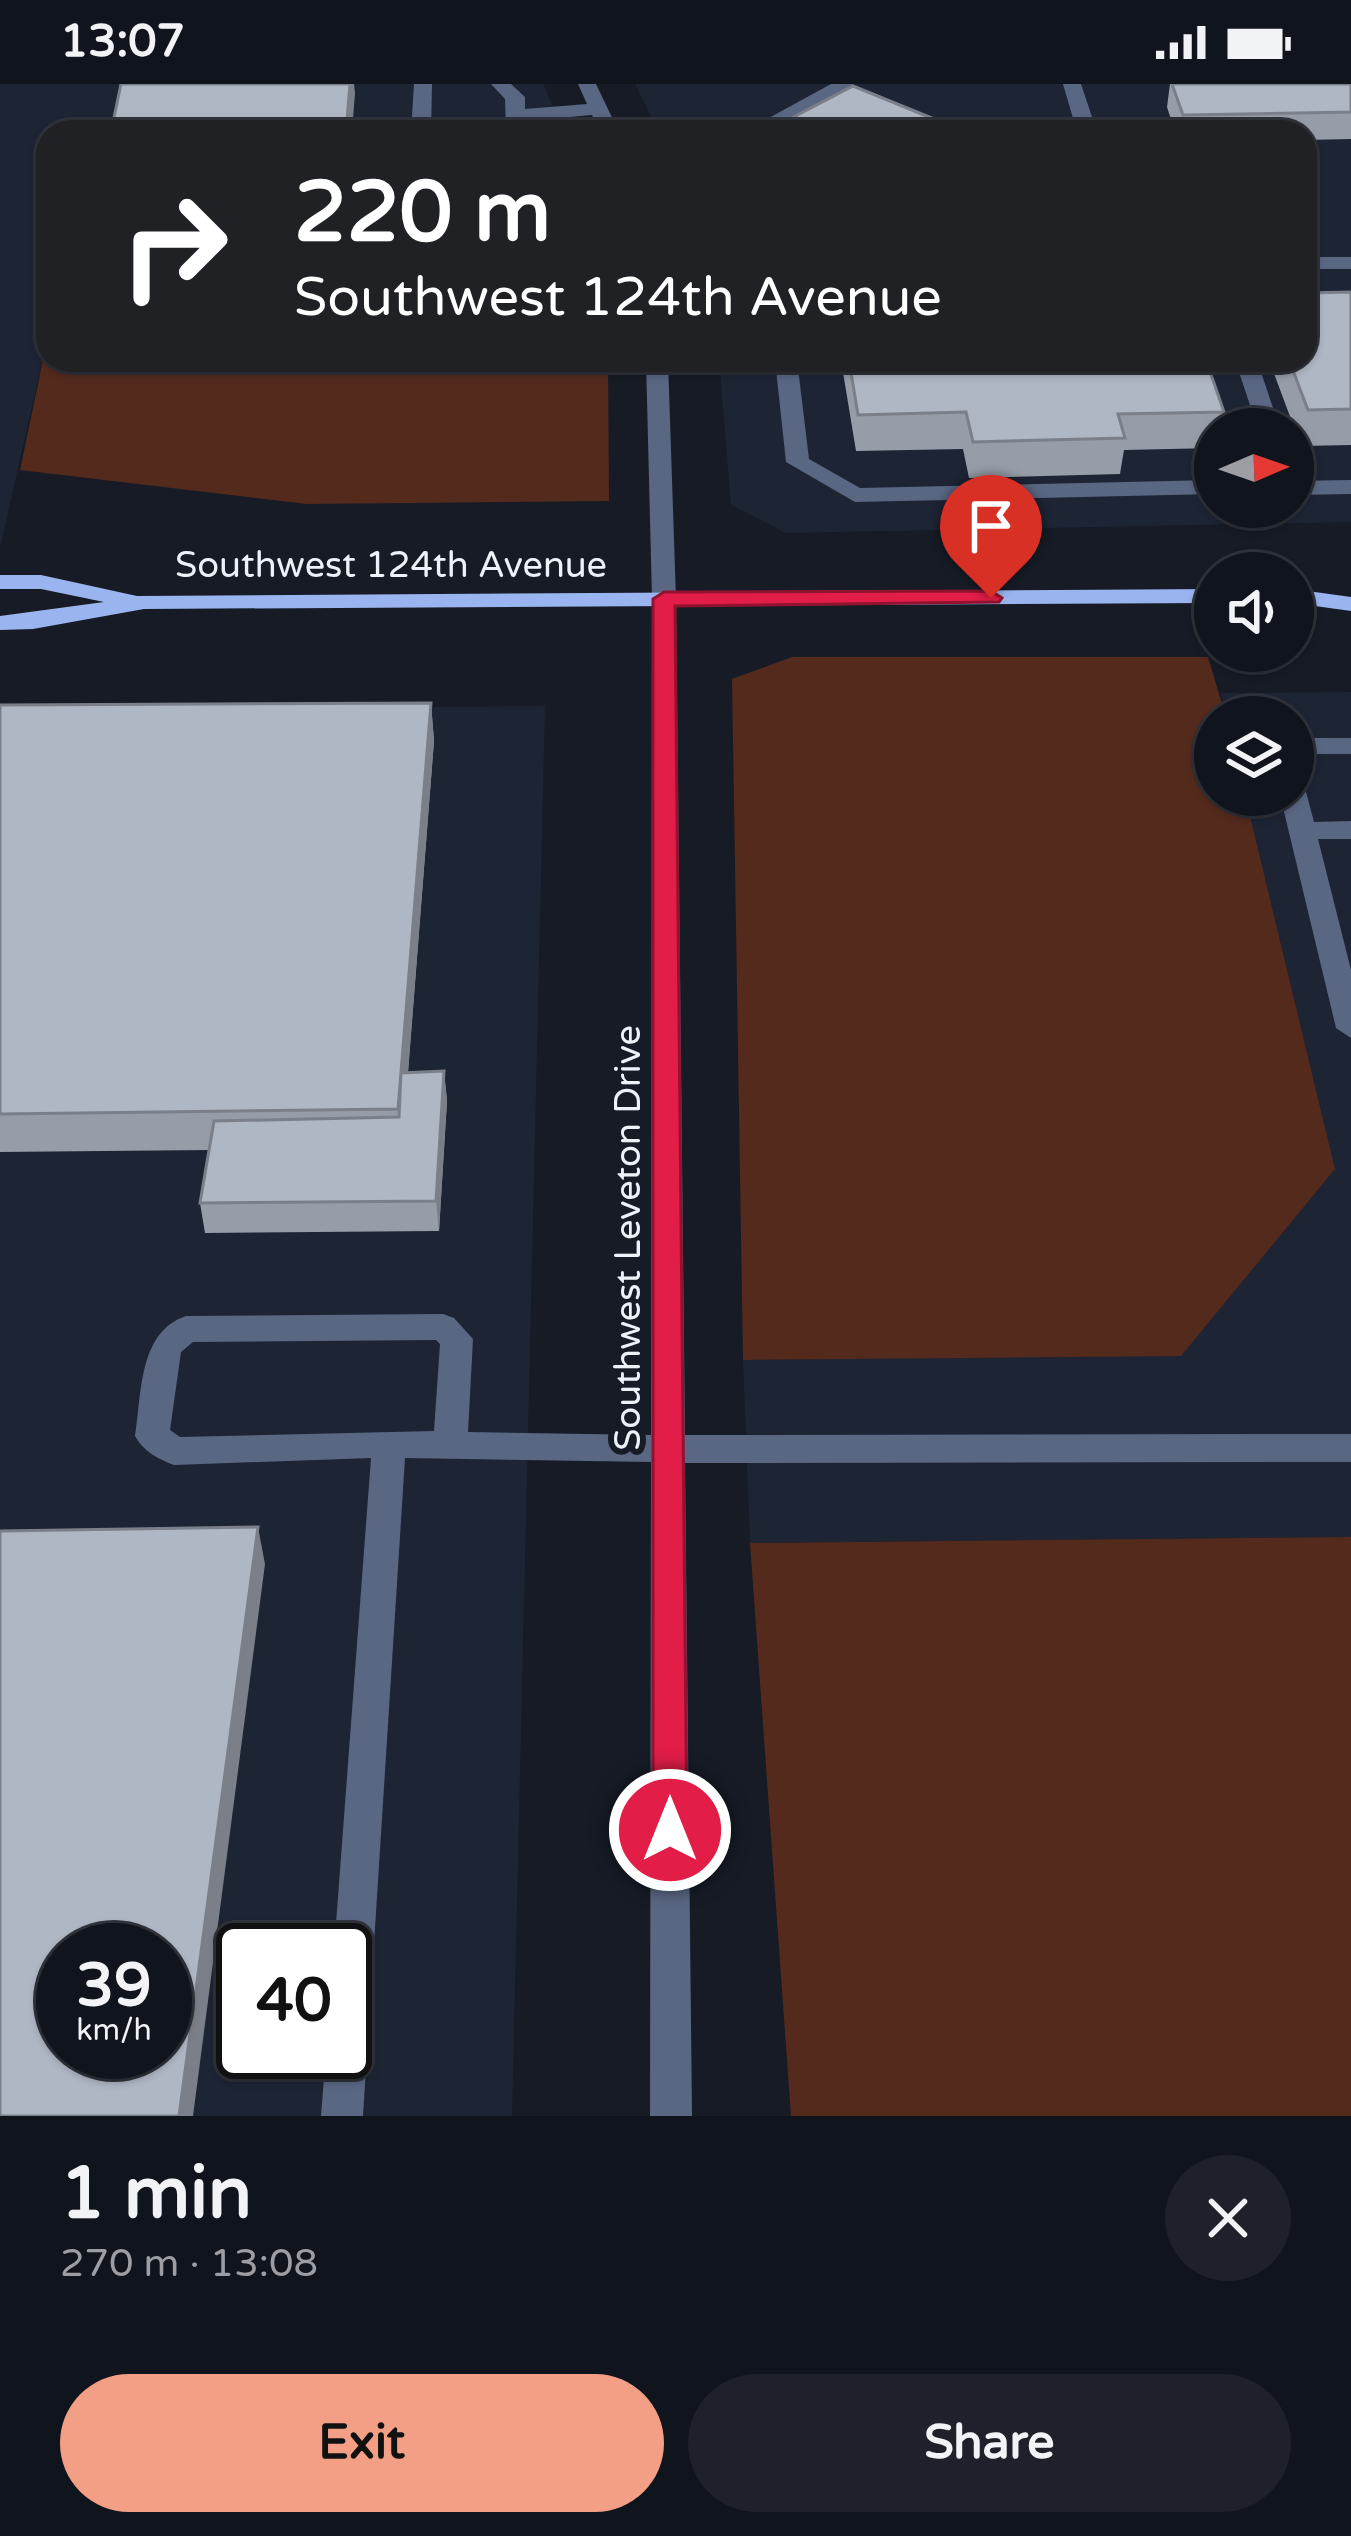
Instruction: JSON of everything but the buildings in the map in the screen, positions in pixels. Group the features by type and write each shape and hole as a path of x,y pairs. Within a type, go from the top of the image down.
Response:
{"main road":[{"name":"Southwest 124th Avenue","path":"0,582 41,581 144,602"},
{"path":"1314,593 1351,583"},
{"name":"Southwest 124th Avenue","path":"0,622 33,622 144,602 1194,596"},
{"path":"1314,598 1351,604"}],"street":[{"path":"422,120 423,84"},
{"path":"500,84 515,97 516,120"},
{"path":"587,84 603,120"},
{"path":"776,120 845,84"},
{"path":"1072,84 1083,120"},
{"path":"538,120 598,109"},
{"path":"1317,263 1351,262"},
{"name":"Southwest Leveton Drive","path":"657,372 664,599 671,2116"},
{"path":"787,372 798,462 855,495 1194,487"},
{"path":"1250,372 1262,408"},
{"path":"1314,488 1351,487"},
{"path":"1314,746 1351,746"},
{"path":"1299,816 1337,916 1351,1028"},
{"path":"1303,831 1351,830"},
{"path":"450,1445 457,1339 443,1327 186,1329 166,1346 152,1436 174,1451 389,1444 668,1449 1351,1448"},
{"path":"342,2116 389,1444"}],"shaded area":[{"path":"0,84 543,84 559,120 36,120 36,372 40,372 0,548"},
{"path":"635,84 1351,84 1351,522 1314,523 1314,408 1194,408 1194,525 786,533 731,505 720,372 1317,372 1317,120 653,120"},
{"path":"40,372 608,372 609,501 307,504 20,470"},
{"path":"792,657 1194,657 1194,672 1212,672 1220,696 1194,696 1194,816 1250,816 1335,1169 1181,1356 743,1360 732,679"},
{"path":"1351,692 1351,1537 750,1543 743,1360 1181,1355 1335,1169 1250,816 1314,816 1314,696 1221,693"},
{"path":"545,706 512,2116 0,2116 0,710"},
{"path":"1351,1537 1351,2116 791,2116 750,1543"}],"route":[{"path":"670,1830 664,599 991,598"}]}
